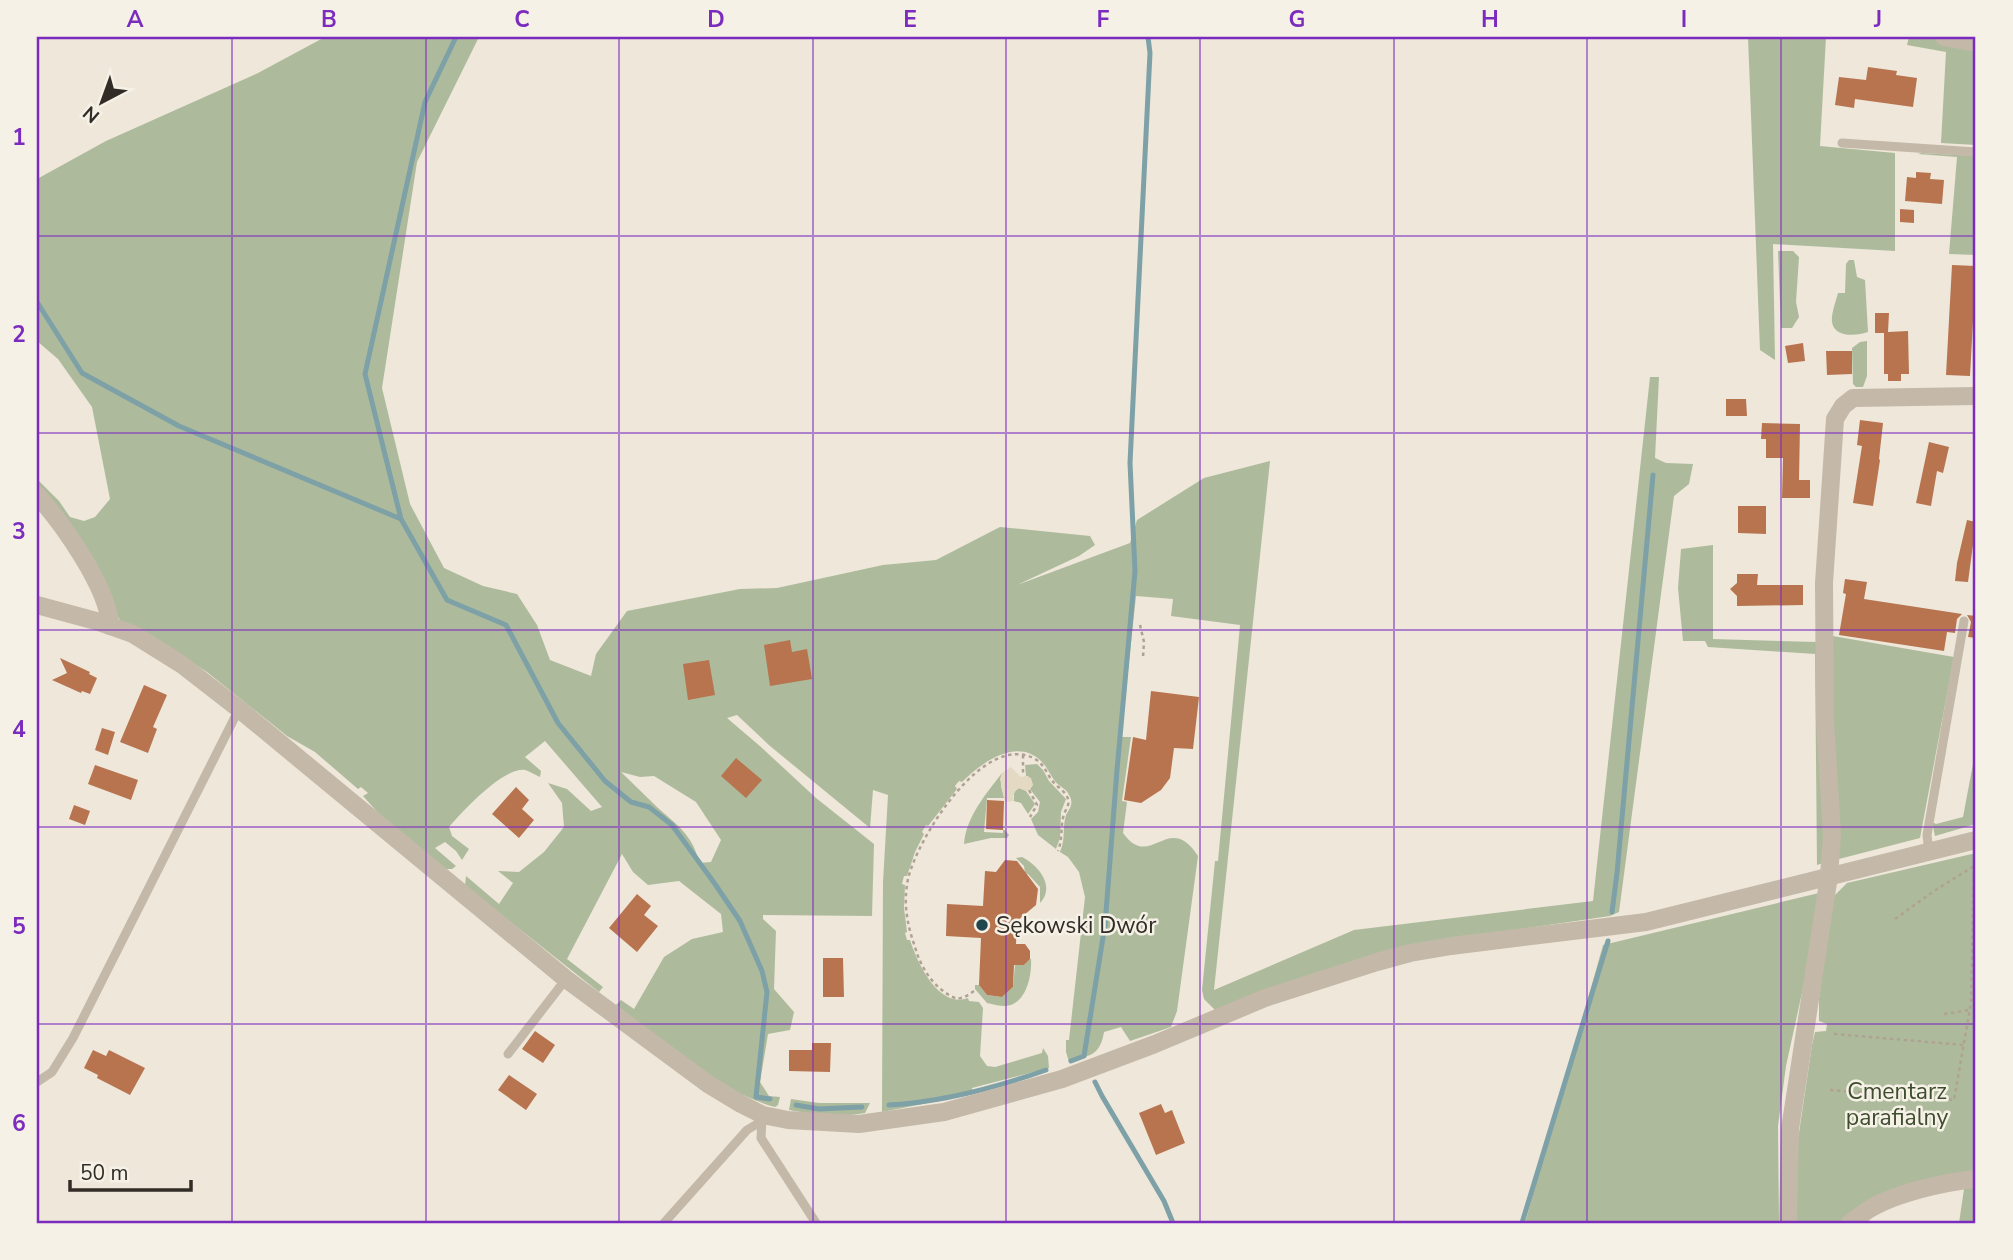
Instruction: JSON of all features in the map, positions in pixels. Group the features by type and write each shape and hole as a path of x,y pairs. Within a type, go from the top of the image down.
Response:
{"street":[{"path":"1944,37 1976,43"},
{"path":"1788,1223 1790,1129 1829,876 1832,835 1825,720 1824,583 1835,418 1853,398 1976,396"},
{"path":"37,495 69,536 96,581 110,614 110,626"},
{"path":"37,606 133,634 181,664 566,979 708,1084 762,1118 859,1124 944,1112 1062,1079 1265,998 1388,959 1451,946 1646,922 1929,852 1973,846"},
{"path":"1850,1223 1870,1208 1891,1199 1934,1186 1976,1179"}],"lane":[{"path":"1843,142 1976,152"},
{"path":"1929,852 1927,835 1964,621"},
{"path":"37,1082 52,1072 73,1038 239,709"},
{"path":"508,1054 566,979"},
{"path":"664,1223 747,1130 762,1118"},
{"path":"762,1118 761,1138 816,1223"}],"path":[{"path":"1140,625 1144,642 1143,657"},
{"path":"974,990 957,999 934,983 921,965 907,923 906,893 909,876 927,832 975,773 1007,754 1023,755 1041,763 1055,786 1068,798 1058,850"},
{"path":"1023,755 1023,776"},
{"path":"1029,790 1037,806 1030,817"},
{"path":"1830,1090 1954,1100 1970,1010 1973,846"},
{"path":"1895,919 1973,866"},
{"path":"1944,1013 1970,1010"},
{"path":"1834,1034 1964,1045"}],"green space":[{"path":"325,37 479,37 417,162 382,388 410,504 444,568 483,586 517,594 537,625 550,660 591,676 596,654 627,611 740,589 777,588 883,565 936,560 1000,527 1090,536 1095,545 1079,556 1017,585 1130,543 1137,520 1204,478 1270,461 1214,990 1354,930 1593,901 1650,377 1659,377 1655,458 1666,463 1693,464 1689,484 1674,496 1619,912 1610,916 1425,943 1217,1012 1204,999 1202,990 1215,861 1218,861 1240,625 1171,616 1173,599 1136,596 1121,737 1131,737 1122,801 1127,802 1123,833 1133,843 1142,847 1178,838 1187,843 1198,856 1177,1011 1171,1027 1130,1041 1121,1027 1104,1032 1097,1050 1069,1062 1066,1040 1069,1040 1085,897 1079,872 1068,857 1060,852 1071,800 1042,762 1032,755 1022,751 1000,755 979,767 962,782 959,781 955,786 957,789 922,832 924,834 902,884 905,885 905,933 924,971 938,990 957,1000 968,998 969,1001 979,1002 983,1008 980,1056 987,1066 995,1067 1042,1053 1043,1048 1048,1056 1049,1068 972,1088 973,1094 882,1112 883,882 888,795 873,790 870,828 770,746 737,715 727,718 816,798 874,844 872,916 763,915 763,919 776,931 774,989 794,1012 790,1030 768,1034 760,1082 769,1096 780,1097 775,1107 733,1090 672,1049 616,1005 621,1000 634,1009 664,957 692,939 723,932 721,914 679,881 648,885 633,872 622,854 567,959 603,987 599,992 465,886 466,876 499,904 513,883 498,871 519,872 544,852 564,827 562,803 548,783 567,789 591,811 602,807 545,741 525,757 541,771 540,777 525,770 506,776 484,792 449,827 452,836 469,849 462,860 445,842 435,848 456,866 445,869 380,815 363,796 368,793 361,787 358,789 315,752 287,736 207,672 151,636 121,622 37,490 37,479 59,501 70,517 84,521 95,517 110,499 92,407 58,359 37,341 37,179 106,141 258,73","holes":["621,772 640,777 654,776 696,802 721,840 711,862 699,863 689,838"]},
{"path":"1748,37 1826,37 1820,146 1895,153 1895,251 1773,244 1775,360 1760,350"},
{"path":"1909,37 1976,46 1976,145 1941,143 1946,52 1907,45"},
{"path":"1918,154 1976,156 1976,255 1949,254 1957,157"},
{"path":"1778,251 1793,251 1799,257 1796,302 1799,317 1792,328 1781,328"},
{"path":"1849,260 1854,260 1857,277 1865,280 1868,332 1847,335 1837,331 1832,322 1838,293 1845,293 1846,264"},
{"path":"1867,341 1867,376 1863,387 1856,387 1853,384 1852,348"},
{"path":"1713,545 1713,639 1817,642 1826,862 1817,865 1815,654 1708,647 1705,641 1683,641 1678,588 1681,549"},
{"path":"1827,635 1954,657 1920,838 1839,859 1836,858"},
{"path":"1976,748 1976,824 1935,836 1932,822 1936,824 1963,817"},
{"path":"1037,764 1066,799 1061,812 1060,838 1056,849 1038,835 1031,819 1038,812 1040,802 1030,789 1033,785 1026,776 1025,765"},
{"path":"1002,773 1004,798 987,798 984,832 1003,833 1005,830 1009,835 1007,838 991,838 964,844 973,815"},
{"path":"1019,788 1026,791 1035,804 1028,814 1021,803 1014,801 1014,792"},
{"name":"Cmentarz parafialny","path":"1976,853 1976,1176 1853,1214 1841,1223 1794,1223 1796,1153 1812,1045 1815,1032 1826,1031 1827,1024 1819,1021 1819,999 1833,897 1847,883"},
{"path":"1022,857 1034,865 1046,883 1040,903 1040,887 1025,873 1024,866 1016,858"},
{"path":"1819,893 1805,979 1786,1066 1778,1126 1779,1223 1525,1223 1603,945"},
{"path":"1030,959 1026,988 1018,1001 1003,1006 987,1003 975,989 975,985 979,985 987,995 1002,997 1013,987 1015,965 1024,965"},
{"path":"791,1099 819,1103 870,1103 865,1113 827,1115 789,1110"},
{"path":"1976,1183 1976,1223 1959,1223 1964,1189 1937,1192"}],"shaded area":[{"path":"1011,767 1021,777 1031,778 1033,785 1027,791 1019,788 1013,796 1014,801 1005,802 1000,779 1002,773"}],"building":[{"path":"1868,67 1897,71 1896,75 1917,78 1913,107 1855,99 1854,108 1835,105 1839,77 1866,80"},
{"path":"1916,172 1931,173 1930,179 1944,180 1942,204 1905,201 1907,177 1916,178"},
{"path":"1900,209 1914,210 1914,223 1900,222"},
{"path":"1952,265 1976,266 1970,376 1946,375"},
{"path":"1875,313 1889,313 1888,332 1908,331 1909,374 1901,374 1901,381 1888,381 1888,374 1884,374 1884,333 1875,333"},
{"path":"1803,343 1805,361 1788,363 1785,346"},
{"path":"1826,351 1852,351 1852,374 1827,375"},
{"path":"1726,399 1746,399 1747,416 1726,416"},
{"path":"1860,420 1883,423 1873,506 1853,503 1862,446 1857,445"},
{"path":"1762,423 1800,424 1799,480 1810,480 1810,498 1782,498 1783,458 1766,458 1766,439 1761,439"},
{"path":"1929,442 1949,447 1943,473 1937,471 1931,506 1916,503"},
{"path":"1738,506 1766,506 1766,534 1738,533"},
{"path":"1967,520 1976,522 1968,582 1955,581 1957,563"},
{"path":"1737,574 1758,574 1757,585 1803,585 1803,605 1737,606 1737,596 1730,589 1737,583"},
{"path":"1845,579 1867,582 1864,599 1962,614 1957,619 1955,633 1947,632 1944,651 1839,635 1846,594 1843,593"},
{"path":"1967,615 1976,616 1976,638 1968,637 1971,622"},
{"path":"790,640 792,652 807,649 812,679 770,686 764,645"},
{"path":"60,658 97,678 90,694 81,693 52,680 67,673"},
{"path":"709,660 715,695 688,700 683,664"},
{"path":"144,685 167,695 153,727 157,729 148,753 120,742"},
{"path":"1151,691 1199,697 1193,749 1174,748 1170,778 1161,790 1141,803 1124,800 1133,737 1146,740"},
{"path":"102,728 115,732 108,755 95,750"},
{"path":"736,758 762,780 746,798 721,776"},
{"path":"95,765 138,780 131,800 88,784"},
{"path":"516,787 529,800 522,809 534,820 519,838 492,814"},
{"path":"987,800 1004,801 1003,830 986,829"},
{"path":"74,805 90,811 85,825 69,819"},
{"name":"Sękowski Dwór","path":"1005,860 1017,861 1038,889 1036,905 1017,921 1016,944 1025,944 1030,951 1030,959 1024,965 1014,965 1013,987 1002,997 987,995 979,985 981,938 946,936 947,904 983,906 985,871 996,872"},
{"path":"637,894 651,906 644,915 658,926 637,952 609,928"},
{"path":"823,958 843,958 844,997 823,997"},
{"path":"535,1031 555,1045 543,1063 522,1049"},
{"path":"812,1043 831,1043 830,1072 789,1071 789,1050 812,1050"},
{"path":"93,1050 106,1056 109,1050 145,1068 130,1095 84,1068"},
{"path":"509,1075 537,1094 526,1110 498,1090"},
{"path":"1161,1104 1165,1113 1172,1110 1185,1143 1156,1155 1139,1113"}],"waterway":[{"path":"401,519 365,374 425,102 456,37"},
{"path":"1071,1061 1084,1056 1105,925 1135,571 1130,463 1150,53 1148,37"},
{"path":"37,302 82,373 179,426 401,519 447,600 506,625 558,723 605,781 631,802 649,807 672,825 740,921 762,971 767,992 756,1097 770,1099"},
{"path":"1612,912 1653,475"},
{"path":"1522,1223 1608,941"},
{"path":"889,1105 968,1093 1046,1070"},
{"path":"1095,1082 1164,1201 1173,1223"},
{"path":"796,1105 819,1109 862,1107"}],"place":[{"name":"Sękowski Dwór","path":"982,925"}]}
